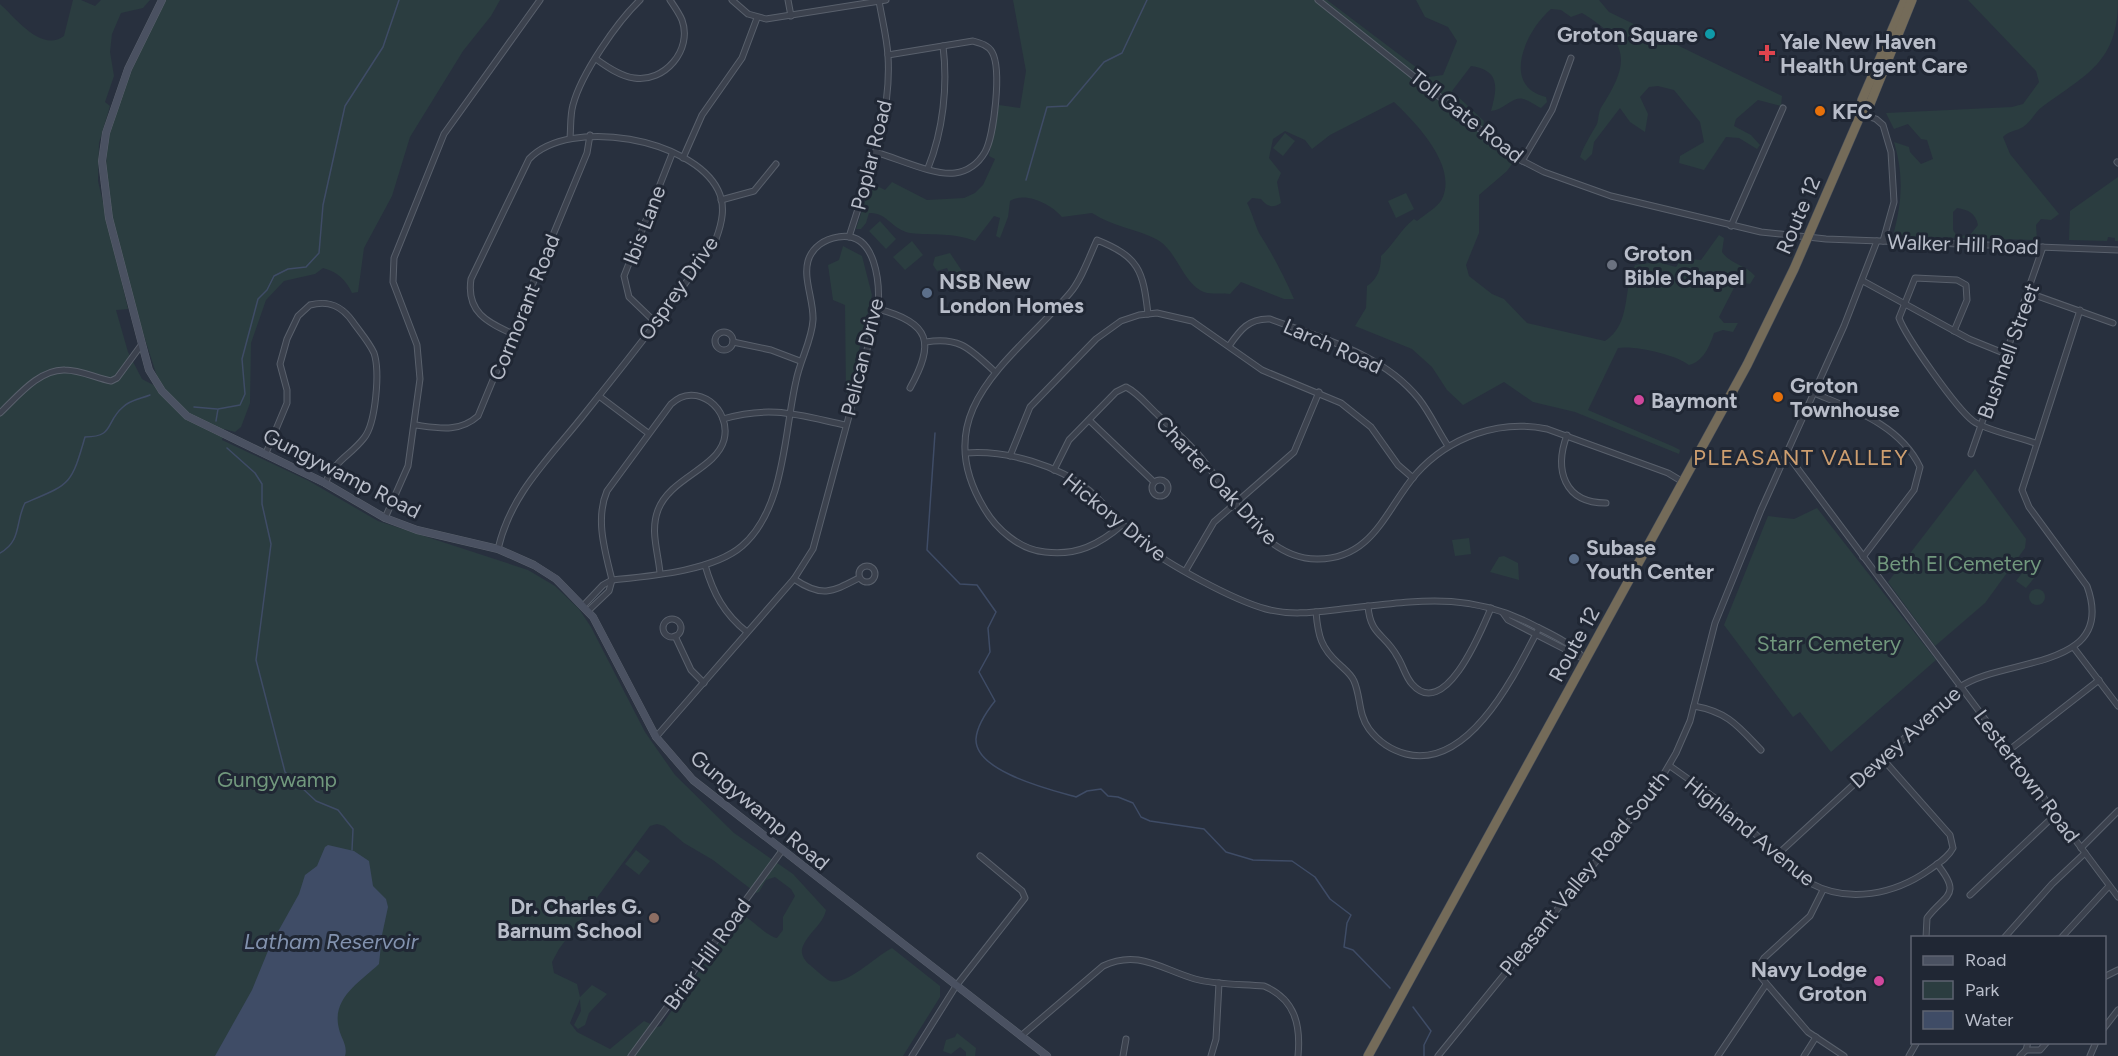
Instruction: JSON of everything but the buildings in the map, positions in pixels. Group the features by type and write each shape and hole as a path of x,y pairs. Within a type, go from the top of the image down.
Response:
{"highway":[{"name":"Route 12","path":"1368,1056 1756,346 1808,237 1861,114 1870,104 1910,0"}],"street":[{"name":"Gungywamp Road","path":"162,0 128,69 106,133 102,161 109,218 142,344 154,380 177,409 200,423 325,483 385,518 417,530 498,549 544,570 586,608 609,645 656,737 693,780 781,852 1047,1056"},
{"path":"385,518 408,466 420,379 417,345 393,282 394,258 444,134 540,0"},
{"path":"570,138 576,95 617,25 640,0"},
{"path":"596,59 620,74 634,79 650,78 663,72 675,62 681,50 684,35 682,21 670,0"},
{"path":"732,0 757,18 775,19 886,0"},
{"path":"788,0 791,16"},
{"name":"Toll Gate Road","path":"1318,0 1522,161 1611,196 1731,226 1808,237"},
{"name":"Poplar Road","path":"849,237 875,152 886,103 888,55 879,1"},
{"path":"683,158 702,115 742,58 757,18"},
{"path":"875,152 953,173 973,166 986,150 994,106 996,68 991,51 982,43 973,41 888,55"},
{"path":"928,168 939,133 943,106 943,46"},
{"path":"1522,161 1552,110 1571,58"},
{"path":"1731,226 1784,108"},
{"name":"Pleasant Valley Road South","path":"1438,1056 1655,789 1670,766 1694,706 1715,623 1786,453 1880,241 1894,201 1892,157 1884,126 1876,119 1861,114"},
{"path":"513,334 485,321 476,311 469,291 471,279 529,159 543,146 590,135 623,138 683,158 711,179 721,200 754,191 776,164"},
{"name":"Cormorant Road","path":"415,425 449,429 460,427 478,417 586,153 590,135"},
{"name":"Ibis Lane","path":"655,322 628,297 624,276 672,154"},
{"name":"Osprey Drive","path":"498,549 507,519 521,491 599,396 716,238 722,220 721,200"},
{"path":"612,580 705,565 742,547 758,530 776,490 800,361 813,322 808,260 812,252 825,241 849,237"},
{"name":"Pelican Drive","path":"656,737 794,579 813,549 878,309 880,291 877,270 866,249 849,237"},
{"name":"Walker Hill Road","path":"1808,237 2118,250"},
{"path":"1122,524 1099,543 1081,551 1062,554 1040,552 1024,546 996,525 985,510 968,470 966,437 974,406 994,371 1070,293 1096,240 1127,255 1137,266 1144,278 1148,314"},
{"name":"Bushnell Street","path":"1971,454 2029,293 2043,247"},
{"path":"1954,331 1966,300 1966,285 1957,280 1916,278 1899,318 1904,330 1948,392 1973,422 2035,443"},
{"path":"1863,280 1954,331 2006,354"},
{"path":"2029,293 2113,323"},
{"path":"266,453 287,403 287,390 280,364 293,324 310,305 334,304 348,314 373,351 377,375 370,429 360,443 337,462 325,483"},
{"path":"878,309 913,323 926,342 925,358 910,388"},
{"path":"2080,310 2035,443 2022,490 2023,497 2087,586 2092,599 2093,619 2088,630 2074,648 2118,706"},
{"path":"1010,456 1025,415 1059,377 1107,329 1130,318 1148,314 1181,317 1203,328 1262,369 1341,403 1365,421 1398,465 1413,478"},
{"name":"Larch Road","path":"1229,346 1245,325 1261,319 1270,319 1359,353 1376,361 1405,384 1420,400 1448,446"},
{"path":"926,342 951,340 960,343 994,371"},
{"path":"733,342 771,350 800,361"},
{"path":"0,413 34,382 57,370 67,370 111,381 117,378 142,344"},
{"name":"Charter Oak Drive","path":"1089,420 1116,392 1126,387 1197,452 1264,536 1282,550 1306,558 1329,558 1353,551 1374,536 1413,478 1448,446 1478,433 1514,425 1532,425 1568,435 1668,473 1683,482"},
{"path":"1186,570 1214,522 1294,452 1319,392"},
{"path":"1814,393 1861,412 1892,431 1920,467 1914,490 1863,556"},
{"path":"586,608 609,591 612,580 601,526 602,501 613,481 671,404 687,394 695,394 712,403 723,419 723,441 719,450 669,491 657,511 654,536 660,573"},
{"path":"599,396 648,433"},
{"path":"723,419 756,410 789,413 846,425"},
{"path":"1054,470 1064,447 1089,420 1154,482"},
{"path":"1568,435 1561,460 1566,482 1572,492 1584,500 1590,503 1606,503"},
{"name":"Hickory Drive","path":"966,453 988,452 1010,456 1054,470 1089,490 1152,551 1228,594 1259,607 1288,613 1445,600 1468,602 1512,614 1577,649 1585,660"},
{"name":"Lestertown Road","path":"1786,453 2118,897"},
{"path":"705,565 720,604 728,616 747,632"},
{"path":"794,579 811,589 827,592 860,578"},
{"path":"1368,606 1371,626 1394,650 1412,685 1418,690 1434,692 1442,690 1457,675 1491,608"},
{"path":"1316,612 1320,643 1353,680 1361,713 1370,730 1384,745 1410,755 1429,755 1446,749 1476,726 1500,697 1539,628"},
{"name":"Hickory Drive","path":"1503,613 1508,620 1585,660"},
{"path":"675,636 692,670 704,683"},
{"name":"Dewey Avenue","path":"1777,855 1881,757 1960,687 1991,673 2048,660 2074,648"},
{"path":"2008,751 2098,680"},
{"path":"1694,706 1726,715 1761,750"},
{"name":"Highland Avenue","path":"1670,766 1715,798 1777,855 1823,890 1863,894 1882,893 1902,886 1937,864 1953,848 1950,835 1881,757"},
{"path":"2006,936 2118,811"},
{"path":"1970,895 2056,814"},
{"name":"Briar Hill Road","path":"631,1056 781,852"},
{"path":"912,1056 956,986 1025,898 1022,891 980,856"},
{"path":"1926,936 1927,918 1950,893 1951,884 1937,864"},
{"path":"2063,936 2109,886"},
{"path":"1823,890 1810,916 1759,966 1760,976 1765,986 1808,1032 1844,1056"},
{"path":"1021,1036 1097,970 1118,960 1145,960 1193,978 1219,983 1264,986 1281,995 1294,1012 1298,1022 1298,1056"},
{"path":"1212,1056 1216,1039 1219,983"},
{"path":"1718,1056 1765,986"},
{"path":"2106,1025 2118,1010"},
{"path":"1804,1056 1816,1037"},
{"path":"1124,1056 1126,1039"},
{"path":"2020,1056 2026,1050 2028,1044"},
{"path":"2026,1050 2040,1050 2045,1044"}],"green space":[{"name":"Gungywamp","path":"73,0 81,0 95,6 101,0 150,0 143,8 121,13 112,34 110,52 114,76 105,102 110,106 99,143 98,181 128,309 116,310 128,352 142,379 161,389 130,292 111,215 106,165 108,140 122,92 164,0 500,0 491,16 463,51 410,137 392,196 364,248 358,292 352,293 341,277 323,268 315,274 284,281 266,300 251,343 250,403 241,427 235,432 224,429 222,440 309,481 378,521 528,570 555,586 579,609 591,627 645,732 675,775 734,833 793,874 826,910 822,920 804,943 802,949 805,960 828,980 843,980 892,948 940,986 940,997 903,1056 0,1056 0,4 38,37 55,40 64,36","holes":["657,824 664,826 684,843 713,860 756,893 766,880 775,877 791,889 795,896 783,917 783,930 777,938 740,913 661,1026 657,1027 644,1021 610,1049 577,1032 570,1023 580,999 581,1011 574,1025 578,1029 585,1025 589,1013 607,994 592,985 580,997 577,984 554,973 552,962 559,949 650,826"]},
{"path":"1013,0 1327,0 1429,77 1443,75 1457,41 1448,27 1425,17 1416,0 1599,0 1609,12 1782,96 1781,106 1758,100 1736,119 1734,126 1751,135 1760,145 1757,149 1739,138 1726,137 1704,170 1679,163 1680,156 1704,142 1700,122 1674,90 1658,86 1649,87 1640,97 1648,114 1645,132 1630,122 1620,108 1594,142 1592,154 1585,161 1580,157 1617,77 1621,65 1620,54 1617,44 1609,34 1582,13 1571,17 1561,10 1551,9 1533,30 1522,57 1521,70 1524,82 1532,91 1546,97 1547,102 1541,108 1519,99 1491,111 1495,95 1492,76 1481,68 1471,66 1452,91 1484,121 1482,135 1512,164 1479,195 1479,233 1466,265 1469,276 1492,294 1504,299 1527,323 1605,341 1614,334 1623,316 1635,265 1657,262 1676,267 1685,254 1690,259 1701,260 1719,235 1724,238 1722,252 1725,256 1755,276 1750,284 1737,282 1719,317 1724,323 1738,323 1733,332 1723,330 1714,333 1708,348 1698,361 1689,365 1655,352 1618,348 1588,410 1672,446 1680,450 1679,454 1575,412 1533,402 1504,382 1463,405 1447,390 1432,367 1412,349 1355,326 1366,308 1367,286 1378,273 1381,256 1409,223 1414,219 1417,221 1437,205 1442,199 1445,186 1440,159 1423,133 1394,102 1330,135 1312,149 1305,140 1285,131 1273,139 1269,158 1281,173 1277,182 1281,203 1270,206 1261,199 1252,198 1247,203 1259,233 1294,299 1284,299 1241,282 1230,294 1207,293 1192,284 1170,251 1156,239 1092,213 1062,217 1052,208 1031,199 1016,198 1010,201 1008,217 1000,238 996,236 1000,218 994,216 975,241 951,235 910,233 875,213 869,213 866,223 861,229 856,229 868,192 877,186 885,190 892,182 927,200 964,198 975,193 983,185 995,159 989,156 999,105 1020,108 1026,71"},
{"path":"1968,0 2118,0 2117,21 2112,38 2097,64 2086,75 2040,109 2026,125 2003,137 2010,154 2059,214 2051,220 2041,219 2036,225 2037,240 1893,236 1901,189 1894,142 1909,147 1910,152 1921,164 1933,159 1927,140 1921,139 1908,124 1894,129 1886,113 2012,107 2023,104 2039,82 2036,71","holes":["1957,208 1970,212 1977,221 1978,225 1970,235 1957,236 1953,230 1953,212"]},
{"path":"1285,133 1295,141 1283,156 1273,148"},
{"path":"2118,177 2118,241 2108,237 2107,241 2069,240 2070,211"},
{"path":"1406,193 1414,209 1396,218 1388,201"},
{"path":"880,221 896,239 886,249 869,231"},
{"path":"912,241 923,255 905,270 893,257"},
{"path":"843,246 862,256 872,295 849,393 846,394 845,305 833,300 828,265 839,260"},
{"path":"950,253 964,274 957,282 953,281 947,268 937,271 933,265 935,257"},
{"name":"Beth El Cemetery","path":"1975,469 2026,539 2025,548 1985,603 1935,646 1888,582"},
{"name":"Starr Cemetery","path":"1817,508 1936,660 1831,752 1800,712 1793,717 1724,625 1768,516 1794,519"},
{"path":"1469,538 1471,554 1455,556 1452,540"},
{"path":"1504,556 1518,563 1519,580 1490,572 1499,557"},
{"path":"2029,564 2039,572 2026,588 2016,581"},
{"path":"2037,589 2045,597 2037,605 2029,597"},
{"path":"636,850 650,861 639,875 625,864"},
{"path":"957,1033 976,1048 975,1056 966,1056 966,1052 960,1047 951,1054 943,1051 946,1040 955,1037"}],"water":[{"name":"Latham Reservoir","path":"328,845 354,851 369,861 373,886 386,899 388,907 379,964 356,984 339,1008 339,1029 346,1049 345,1056 215,1056 252,990 270,946 299,894 305,875 317,866"}],"waterway":[{"path":"216,421 218,409 240,405 245,394 242,359 258,299 267,290 274,276 288,269 306,267 319,253 323,205 345,106 383,47 399,0"},
{"path":"1026,180 1047,107 1067,106 1104,62 1122,53 1147,0"},
{"path":"0,553 12,543 25,503 51,492 67,481 76,465 85,437 101,434 109,428 117,413 126,405 150,395"},
{"path":"194,407 217,409"},
{"path":"935,433 927,550 960,584 977,585 996,612 988,628 990,652 979,672 995,701 978,729 976,739 979,751 1001,770 1034,784 1076,797 1087,791 1101,789 1108,796 1133,803 1141,817 1150,821 1204,829 1226,852 1253,860 1292,861 1315,877 1330,899 1351,915 1347,923 1344,947 1353,950 1390,988"},
{"path":"227,448 255,473 262,484 262,504 271,544 256,660 285,772 316,801 338,810 353,829 352,850"},
{"path":"1413,1007 1431,1031 1424,1045 1424,1056"}],"place":[{"name":"Groton Square","path":"1710,34"},
{"name":"Yale New Haven Health Urgent Care","path":"1767,53"},
{"name":"KFC","path":"1820,111"},
{"name":"Groton Bible Chapel","path":"1612,265"},
{"name":"NSB New London Homes","path":"927,293"},
{"name":"Groton Townhouse","path":"1778,397"},
{"name":"Baymont","path":"1639,400"},
{"name":"Subase Youth Center","path":"1574,559"},
{"name":"Dr. Charles G. Barnum School","path":"654,918"},
{"name":"Navy Lodge Groton","path":"1879,981"}],"district":[{"name":"PLEASANT VALLEY","path":"1801,457"}]}
